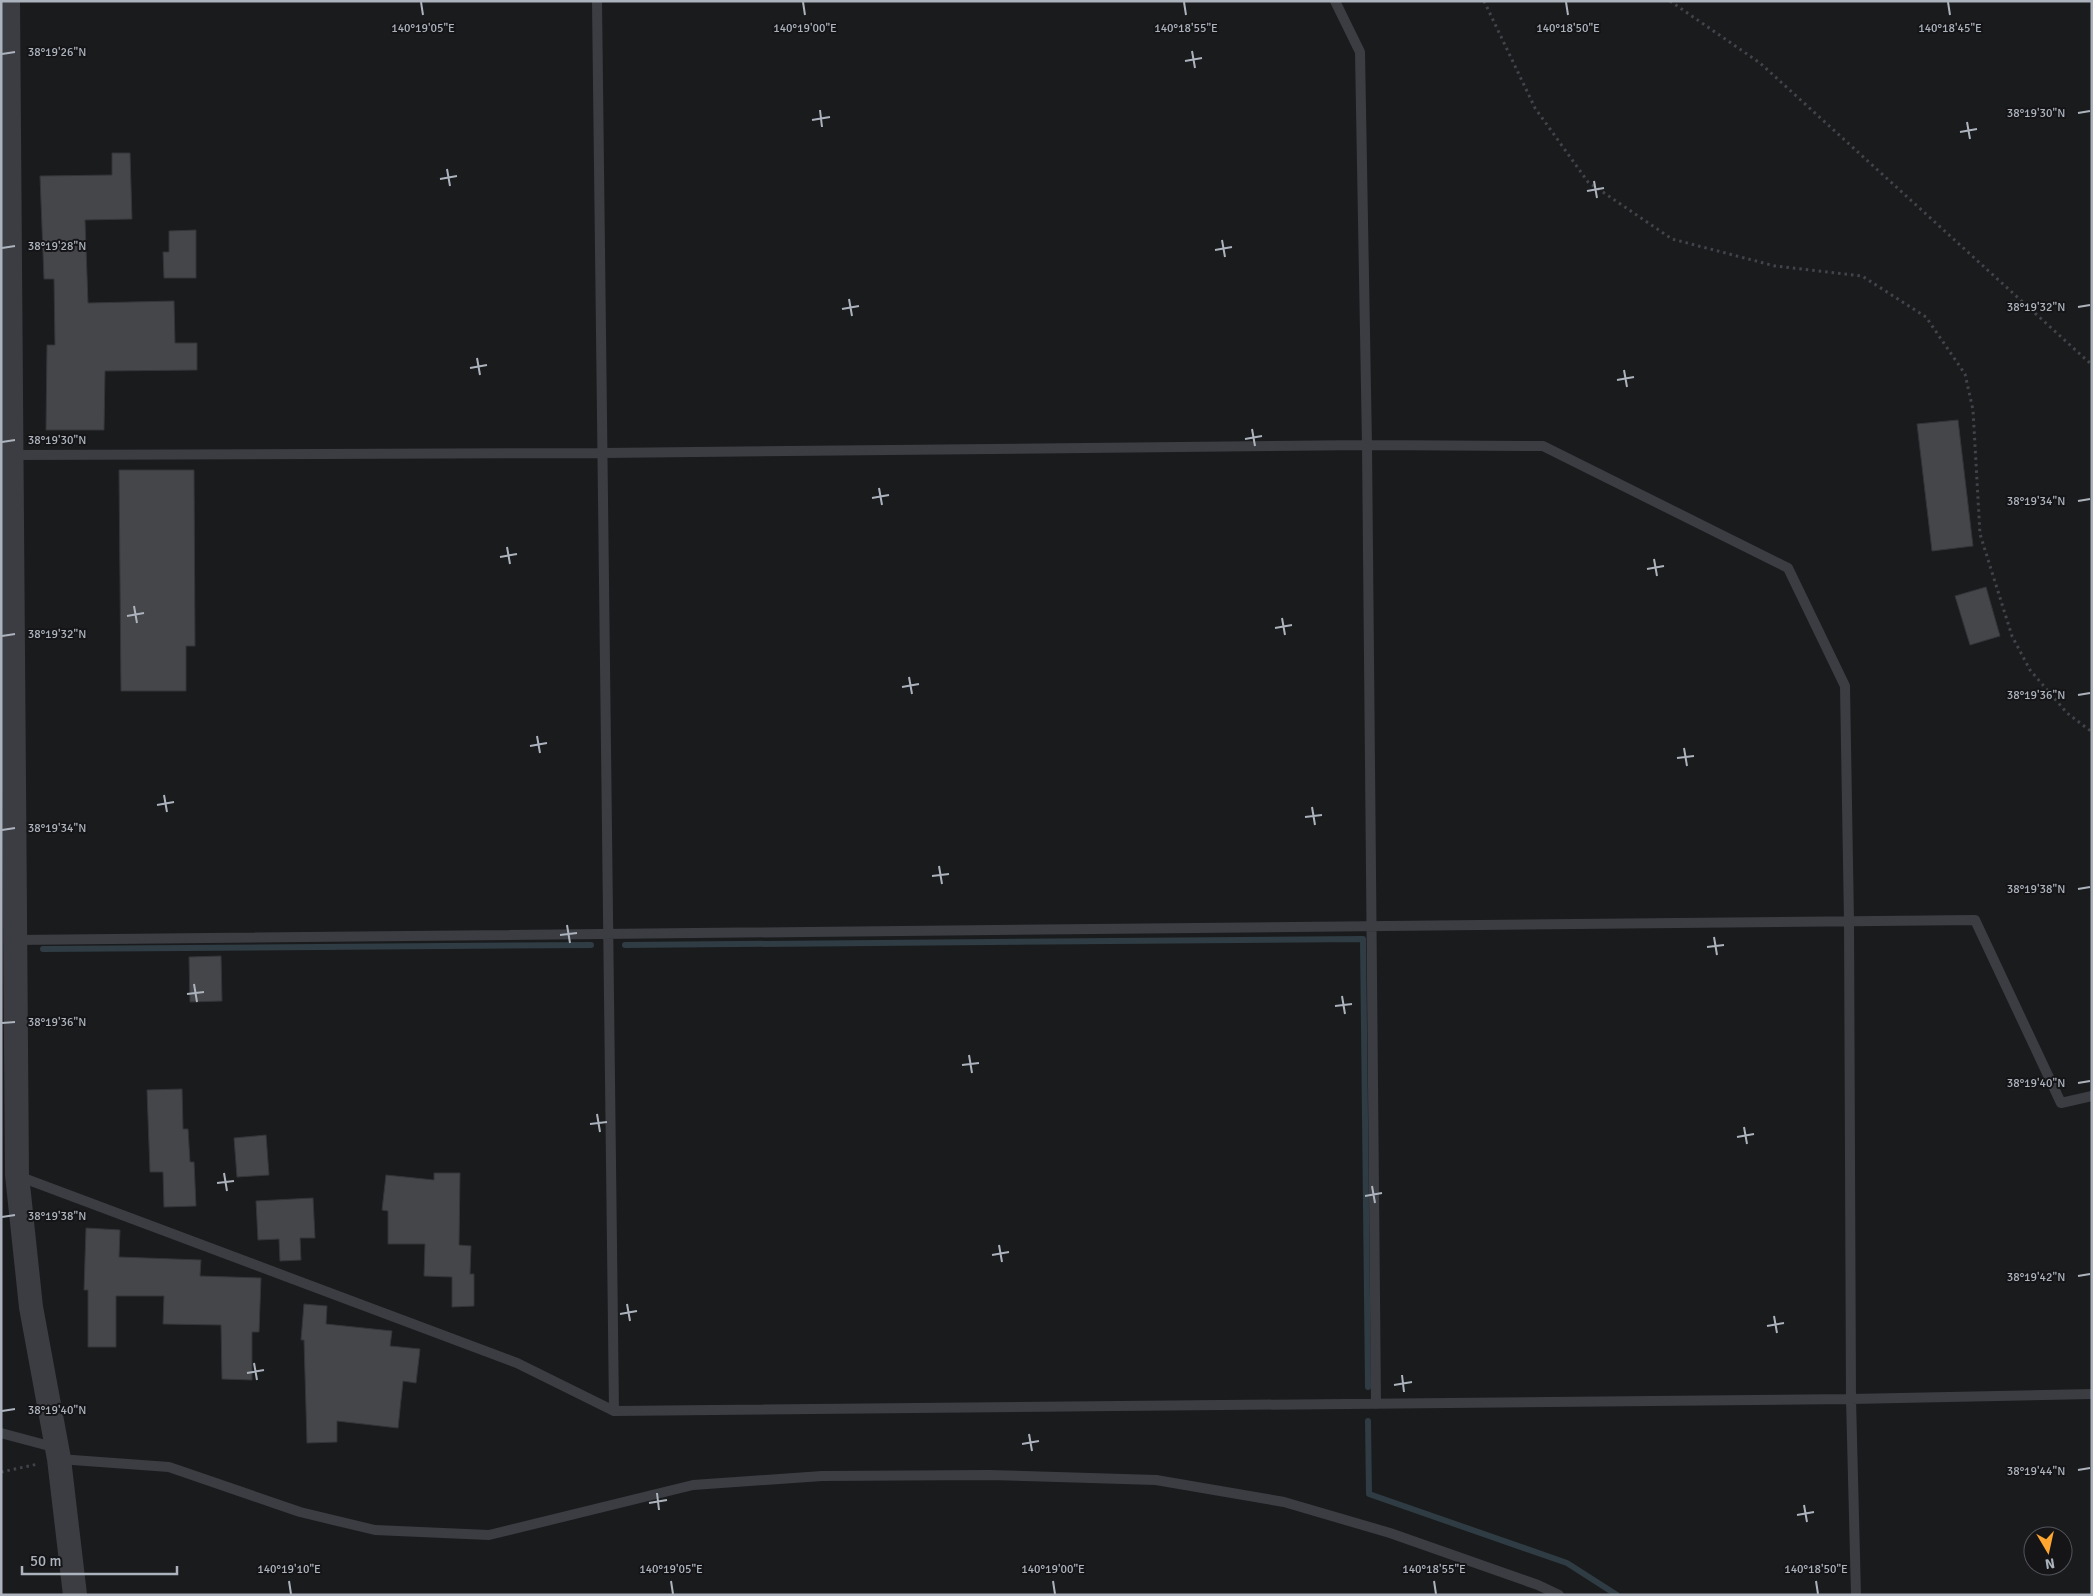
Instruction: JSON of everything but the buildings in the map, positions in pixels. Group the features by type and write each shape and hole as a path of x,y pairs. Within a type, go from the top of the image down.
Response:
{"street":[{"path":"8,1 5,343 10,455 7,825 16,940 17,1175 31,1307 58,1454 75,1595"}],"lane":[{"path":"597,1 614,1411"},
{"path":"1335,1 1360,52 1373,926 1376,1404"},
{"path":"10,455 603,454 1367,445 1543,446 1788,568 1845,686 1849,921 1851,1399 1856,1595"},
{"path":"16,940 608,932 1975,920 2060,1103 2092,1096"},
{"path":"17,1175 516,1363 614,1411 1851,1399 2092,1394"},
{"path":"1,1433 58,1454 170,1467 300,1512 375,1530 489,1535 692,1485 822,1476 989,1475 1156,1480 1293,1505 1390,1533 1538,1584 1559,1595"}],"path":[{"path":"1484,1 1535,108 1588,182 1672,238 1776,266 1862,276 1926,317 1964,374 1973,410 1980,534 2012,636 2030,670 2067,713 2092,732"},
{"path":"1670,1 1760,63 2092,365"},
{"path":"1,1472 58,1454"}],"waterway":[{"path":"625,945 1363,939 1368,1387"},
{"path":"43,949 591,945"},
{"path":"1368,1421 1369,1494 1567,1563 1617,1595"}]}
